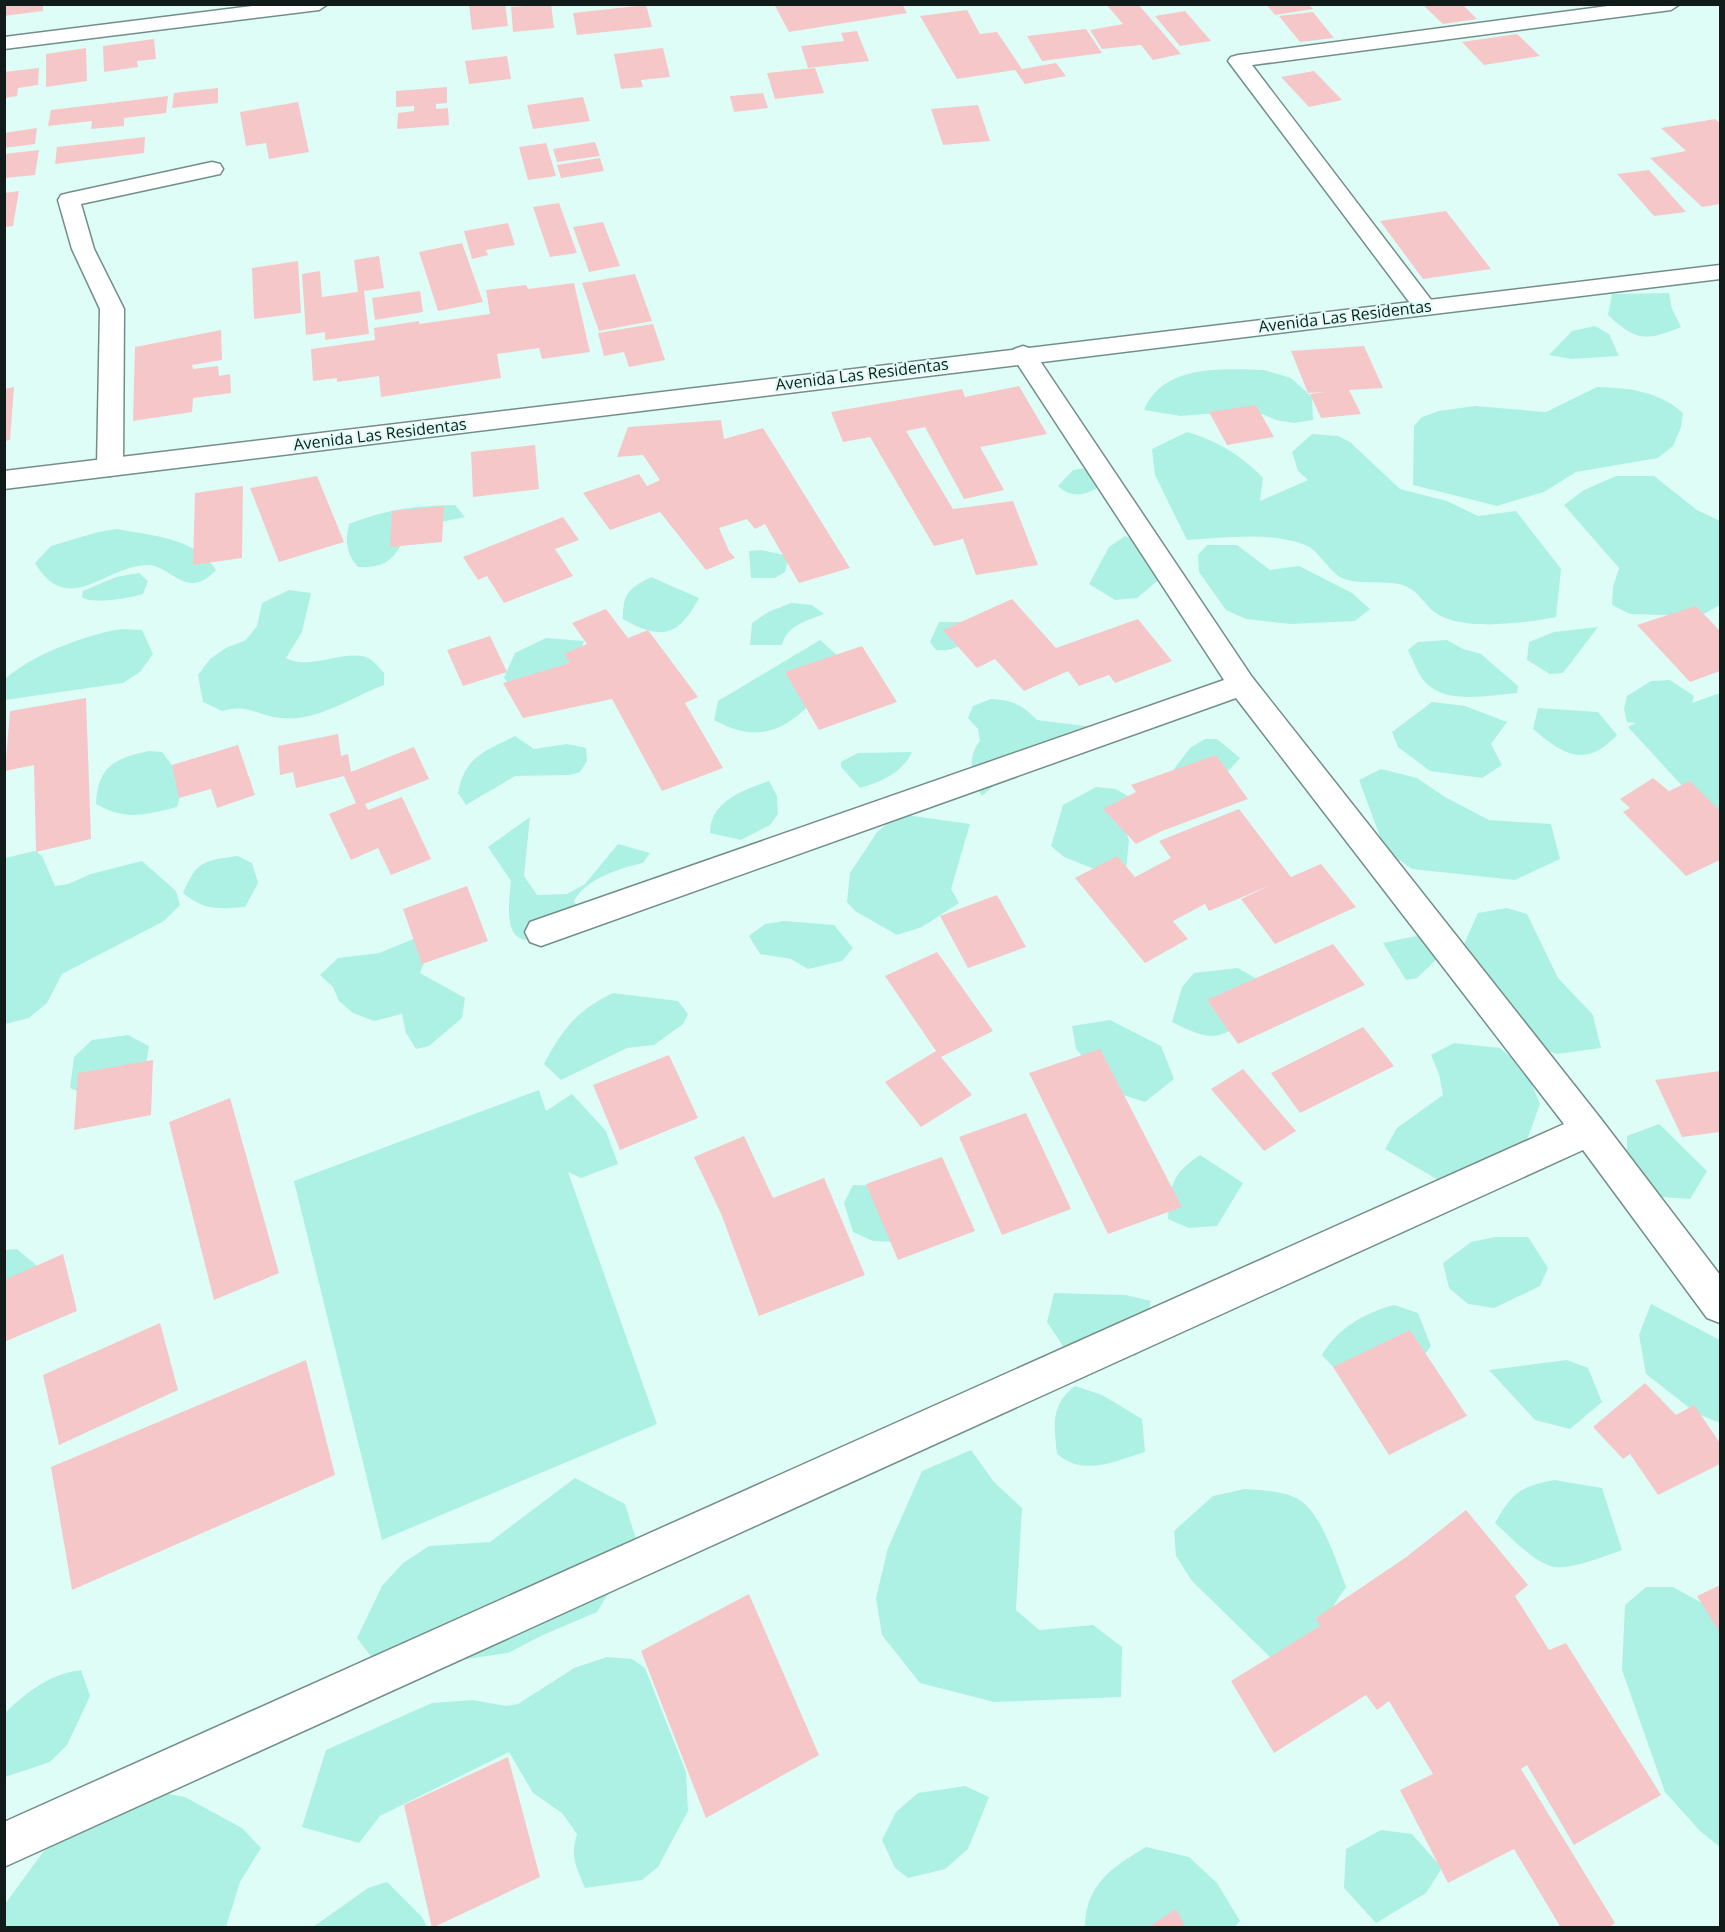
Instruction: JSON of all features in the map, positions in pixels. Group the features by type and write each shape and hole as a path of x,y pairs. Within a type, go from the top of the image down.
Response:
{"street":[{"path":"4,43 222,11 318,4"},
{"path":"1424,306 1238,61 1671,4"},
{"path":"110,467 112,309 82,249 69,200 212,169"},
{"name":"Avenida Las Residentas","path":"4,480 1023,354 1720,272"},
{"path":"1023,354 1242,685 1589,1130 1720,1305"},
{"path":"541,932 1242,685"},
{"path":"4,1845 1589,1130"}],"green space":[{"path":"1669,293 1672,309 1681,327 1669,332 1650,336 1634,334 1608,315 1612,294"},
{"path":"1595,326 1609,334 1619,356 1571,359 1549,355 1572,331"},
{"path":"1213,370 1264,370 1291,378 1312,397 1313,420 1294,423 1276,420 1253,410 1181,416 1144,410 1153,395 1165,384 1179,377"},
{"path":"1597,387 1621,388 1654,395 1683,413 1681,427 1673,446 1658,458 1576,472 1544,492 1497,506 1413,485 1414,426 1422,417 1439,411 1475,406 1546,412"},
{"path":"1187,432 1218,444 1255,470 1263,478 1260,501 1308,480 1298,471 1292,452 1312,434 1338,436 1350,442 1400,489 1447,501 1478,516 1516,511 1561,569 1556,617 1527,622 1492,624 1458,622 1432,610 1417,594 1405,586 1356,582 1342,578 1305,545 1276,538 1247,536 1187,540 1155,475 1152,449"},
{"path":"1091,467 1109,477 1092,491 1085,494 1071,494 1058,486 1073,470"},
{"path":"1616,476 1654,476 1697,510 1720,521 1720,605 1700,616 1630,614 1612,605 1613,587 1619,568 1564,505 1584,490"},
{"path":"455,505 465,517 436,523 410,534 395,554 383,564 358,567 351,557 347,542 349,524 401,509"},
{"path":"117,529 158,536 185,544 207,559 216,570 206,579 197,583 188,583 158,567 150,565 134,567 89,585 75,588 61,587 48,579 35,563 51,546 98,532"},
{"path":"1125,536 1142,543 1168,572 1137,598 1115,600 1089,584 1109,547"},
{"path":"1207,545 1237,545 1270,570 1299,566 1352,593 1370,609 1355,621 1290,624 1246,619 1226,610 1199,572 1198,555"},
{"path":"761,550 789,556 785,572 775,578 751,578 749,551"},
{"path":"139,573 148,581 143,594 102,601 82,597 83,591 116,577"},
{"path":"651,577 699,598 683,621 675,628 658,632 636,626 623,619 624,603 628,593"},
{"path":"289,590 311,593 302,632 286,658 314,662 346,656 366,657 384,673 384,685 334,708 295,718 273,717 239,708 222,711 203,702 198,675 210,659 226,648 246,640 257,626 262,603"},
{"path":"791,603 812,605 824,614 793,628 782,645 750,645 752,623 768,612"},
{"path":"939,622 987,622 964,643 952,649 936,650 930,642"},
{"path":"1598,627 1563,673 1550,674 1527,660 1529,642 1554,632"},
{"path":"122,629 142,630 153,654 140,672 123,683 5,700 5,679 29,662 76,641"},
{"path":"546,638 584,641 578,657 582,675 512,688 504,678 515,653"},
{"path":"820,640 848,665 804,710 790,721 774,729 756,732 737,730 714,720 718,701"},
{"path":"1447,640 1463,649 1481,654 1518,686 1517,693 1469,697 1445,694 1435,690 1421,676 1408,650 1418,642"},
{"path":"1670,680 1694,696 1692,703 1720,693 1720,827 1628,727 1636,723 1627,722 1624,709 1627,696 1651,681"},
{"path":"991,699 1017,704 1037,720 1101,728 1108,741 1100,747 1065,754 1009,772 982,796 972,768 973,754 980,741 978,729 968,718 973,706"},
{"path":"1432,702 1465,706 1507,722 1491,744 1502,765 1482,778 1430,771 1398,747 1392,732"},
{"path":"1538,708 1598,712 1617,735 1595,752 1585,755 1565,751 1533,729"},
{"path":"515,736 534,749 567,744 586,748 587,761 580,772 570,775 515,776 466,805 458,793 461,781 471,763 485,751"},
{"path":"1205,739 1217,739 1240,758 1222,778 1171,773 1190,748"},
{"path":"149,751 162,752 184,781 177,807 145,814 126,815 96,804 100,781 110,766 127,757"},
{"path":"912,752 897,771 860,788 841,767 841,762 858,753"},
{"path":"1381,769 1417,778 1445,797 1489,820 1551,824 1560,859 1515,880 1412,869 1385,850 1359,780"},
{"path":"769,781 777,796 778,814 770,825 741,840 710,833 712,822 722,805 739,793"},
{"path":"1096,787 1116,789 1136,801 1122,822 1129,840 1126,870 1112,876 1064,857 1051,846 1063,805"},
{"path":"899,814 970,824 951,889 959,903 922,927 897,935 855,911 847,902 850,873 877,832"},
{"path":"530,817 524,876 537,895 567,894 585,884 618,844 650,853 643,863 604,876 586,886 579,893 574,901 584,918 576,935 540,941 527,940 518,937 512,930 509,919 511,881 488,847"},
{"path":"35,851 42,856 55,886 142,861 176,891 180,905 164,921 62,974 47,1003 29,1018 5,1024 5,858"},
{"path":"238,856 252,863 258,883 245,907 205,906 183,893 193,874 203,864"},
{"path":"1507,908 1527,914 1558,978 1593,1015 1601,1048 1557,1054 1522,1042 1460,953 1478,913"},
{"path":"785,921 834,925 853,948 842,961 808,969 791,959 760,954 749,936 765,924"},
{"path":"1416,936 1455,942 1417,978 1406,980 1383,943"},
{"path":"416,938 427,955 420,973 465,998 462,1018 429,1046 416,1049 406,1033 402,1014 374,1021 353,1013 339,1001 333,987 320,975 338,958 379,953"},
{"path":"1238,968 1262,982 1260,1012 1226,1033 1218,1035 1199,1034 1172,1022 1182,987 1194,973"},
{"path":"613,993 678,1001 688,1014 683,1024 654,1045 627,1048 561,1080 544,1064 551,1052 564,1031 580,1014"},
{"path":"1110,1020 1161,1046 1174,1079 1145,1102 1114,1092 1076,1049 1072,1026"},
{"path":"128,1035 149,1046 146,1065 80,1092 70,1088 74,1057 92,1040"},
{"path":"1454,1043 1500,1048 1526,1070 1540,1104 1514,1176 1447,1185 1385,1149 1397,1128 1443,1095 1439,1074 1431,1055"},
{"path":"539,1090 546,1111 572,1094 606,1131 618,1164 581,1178 568,1172 657,1424 382,1540 294,1181"},
{"path":"1659,1124 1707,1171 1690,1199 1647,1196 1627,1160 1627,1136"},
{"path":"1200,1155 1243,1183 1217,1226 1189,1228 1168,1219 1170,1197 1177,1175"},
{"path":"853,1185 890,1186 898,1242 873,1241 853,1232 844,1203"},
{"path":"1495,1237 1528,1237 1548,1268 1540,1286 1494,1308 1468,1304 1449,1288 1443,1263 1471,1242"},
{"path":"17,1249 42,1270 5,1298 5,1250"},
{"path":"1054,1293 1126,1295 1151,1301 1136,1356 1083,1356 1067,1352 1047,1322"},
{"path":"1651,1304 1720,1340 1720,1423 1696,1413 1646,1374 1639,1335"},
{"path":"1394,1305 1418,1313 1431,1346 1417,1365 1351,1386 1322,1355 1328,1345 1344,1329 1372,1312"},
{"path":"1567,1360 1588,1368 1602,1402 1570,1429 1535,1420 1489,1370"},
{"path":"1075,1386 1102,1395 1142,1419 1145,1452 1111,1463 1089,1466 1067,1461 1057,1454 1055,1425 1058,1408 1067,1393"},
{"path":"971,1450 994,1482 1022,1508 1016,1610 1039,1630 1093,1625 1122,1647 1121,1697 994,1702 920,1683 882,1635 876,1598 888,1548 922,1471"},
{"path":"575,1478 625,1504 638,1545 597,1612 508,1653 396,1669 373,1659 357,1638 382,1586 403,1563 429,1546 490,1542"},
{"path":"1554,1480 1602,1488 1622,1550 1575,1565 1550,1566 1527,1552 1495,1523 1507,1504 1518,1493 1533,1485"},
{"path":"1245,1489 1283,1493 1304,1503 1324,1531 1346,1587 1295,1663 1275,1662 1192,1581 1176,1556 1174,1531 1213,1496"},
{"path":"1646,1587 1673,1587 1720,1613 1720,1847 1700,1831 1665,1792 1622,1670 1625,1605"},
{"path":"607,1657 632,1659 645,1668 686,1772 688,1811 658,1867 642,1880 585,1888 574,1855 577,1834 562,1813 533,1793 509,1752 380,1816 359,1843 302,1827 326,1750 432,1703 473,1700 506,1706 518,1704 574,1668"},
{"path":"81,1670 90,1696 67,1745 50,1762 5,1777 6,1712 40,1685 59,1675"},
{"path":"965,1786 989,1797 968,1849 945,1869 908,1878 895,1868 882,1840 896,1812 918,1793"},
{"path":"141,1789 185,1797 242,1828 261,1848 240,1882 226,1927 5,1928 5,1904 43,1852 108,1800"},
{"path":"1381,1830 1412,1834 1442,1868 1426,1893 1376,1923 1344,1888 1346,1849"},
{"path":"1146,1847 1189,1857 1217,1883 1240,1921 1234,1928 1085,1928 1086,1913 1095,1889 1112,1870"},
{"path":"387,1882 422,1917 427,1927 313,1927 368,1888"}],"building":[{"path":"4,4 43,4 43,11 4,16"},
{"path":"505,4 508,26 472,30 469,5"},
{"path":"551,4 554,28 513,32 511,7"},
{"path":"774,4 902,4 907,13 789,32"},
{"path":"1106,4 1138,4 1181,54 1153,60 1141,45 1102,49 1090,30 1123,24"},
{"path":"1422,4 1462,4 1477,19 1443,24"},
{"path":"646,5 652,27 577,35 573,13"},
{"path":"1267,5 1309,5 1313,9 1275,15"},
{"path":"967,10 980,34 997,32 1022,69 1056,63 1066,76 1025,84 1015,70 957,79 920,16"},
{"path":"1185,11 1211,41 1180,46 1155,16"},
{"path":"1313,12 1334,38 1300,42 1279,16"},
{"path":"1086,29 1102,53 1042,61 1027,36"},
{"path":"857,31 869,61 808,68 801,46 844,41 841,33"},
{"path":"1517,34 1540,56 1484,65 1462,42"},
{"path":"154,39 156,59 137,61 138,67 104,72 103,46"},
{"path":"86,48 87,81 46,87 46,54"},
{"path":"663,48 670,77 641,80 643,87 621,89 614,54"},
{"path":"507,56 511,79 469,84 465,61"},
{"path":"39,68 38,85 18,88 17,96 4,98 4,72"},
{"path":"815,68 824,93 775,99 767,73"},
{"path":"1314,71 1342,100 1309,107 1281,77"},
{"path":"447,87 447,103 436,104 436,109 448,108 449,125 397,129 398,113 414,111 414,106 396,107 396,91"},
{"path":"218,88 218,103 172,108 174,93"},
{"path":"763,93 768,108 734,112 730,96"},
{"path":"168,96 166,113 124,118 124,126 91,129 92,121 48,126 51,110"},
{"path":"583,97 590,121 533,129 527,105"},
{"path":"298,102 309,152 269,159 266,143 246,146 240,112"},
{"path":"978,105 990,141 943,145 931,109"},
{"path":"1715,119 1720,123 1720,204 1702,207 1650,158 1686,151 1661,128"},
{"path":"37,128 35,144 4,148 4,133"},
{"path":"145,137 144,153 55,164 57,147"},
{"path":"595,142 600,156 557,162 553,149"},
{"path":"546,143 556,176 528,180 519,147"},
{"path":"39,150 35,175 4,178 4,154"},
{"path":"600,158 604,171 561,178 557,165"},
{"path":"1649,170 1686,212 1654,216 1617,174"},
{"path":"19,191 13,226 4,227 4,193"},
{"path":"559,203 577,253 550,257 533,207"},
{"path":"1446,211 1491,269 1423,279 1380,221"},
{"path":"603,222 620,266 589,272 573,227"},
{"path":"508,223 515,245 486,250 488,255 472,259 464,231"},
{"path":"462,243 483,302 438,311 419,252"},
{"path":"379,256 384,288 364,291 369,334 325,340 325,332 306,335 302,274 320,271 322,297 358,292 354,260"},
{"path":"298,261 301,313 254,319 252,268"},
{"path":"635,274 652,321 599,331 582,283"},
{"path":"574,283 590,352 542,359 539,348 497,354 501,378 381,397 379,376 337,382 337,378 313,381 311,349 375,340 374,328 490,314 486,290 526,285 528,289"},
{"path":"420,291 423,312 375,320 372,298"},
{"path":"653,324 665,360 629,367 624,352 604,356 598,333"},
{"path":"221,330 222,360 192,365 193,369 218,366 219,376 230,374 231,393 193,398 192,412 133,421 135,347"},
{"path":"1364,346 1383,388 1349,390 1361,414 1321,418 1310,394 1325,392 1308,393 1291,351"},
{"path":"1019,386 1047,434 980,447 1004,490 964,499 925,427 906,431 953,509 1013,501 1038,565 976,575 963,539 934,546 870,437 843,442 831,412 962,389 965,397"},
{"path":"14,387 10,440 4,441 4,389"},
{"path":"1256,405 1274,437 1227,445 1209,412"},
{"path":"721,420 724,439 763,428 850,568 799,583 765,524 755,529 747,519 719,528 729,551 735,558 706,570 660,512 610,530 583,493 639,474 647,486 660,480 643,455 617,457 628,427"},
{"path":"535,445 539,489 473,497 471,452"},
{"path":"317,476 344,542 279,562 250,488"},
{"path":"243,486 242,558 193,565 195,493"},
{"path":"444,506 442,542 390,547 392,511"},
{"path":"563,517 579,540 555,549 573,576 504,603 487,576 478,580 463,557"},
{"path":"1012,599 1056,648 1138,619 1172,661 1115,683 1109,675 1079,686 1068,671 1024,691 995,659 977,668 943,630"},
{"path":"1696,606 1720,631 1720,671 1690,682 1637,625"},
{"path":"606,609 628,638 648,630 698,697 685,703 723,768 662,791 612,699 523,718 503,683 570,663 564,654 587,644 572,623"},
{"path":"490,636 507,672 463,686 447,650"},
{"path":"862,646 897,702 819,730 785,672"},
{"path":"86,698 91,839 36,852 34,765 5,771 10,711"},
{"path":"338,734 341,756 348,754 351,772 414,747 429,779 365,804 368,810 402,797 431,859 391,875 378,848 351,860 329,814 356,803 344,776 296,788 293,772 280,775 278,746"},
{"path":"238,745 255,795 217,808 211,789 179,798 172,765"},
{"path":"1216,755 1248,799 1162,831 1136,844 1103,809 1136,792 1131,785"},
{"path":"1653,778 1669,791 1690,781 1720,811 1720,860 1686,876 1623,812 1630,808 1620,799"},
{"path":"1239,809 1291,877 1321,864 1356,907 1275,944 1241,899 1271,885 1209,911 1205,904 1173,921 1188,939 1145,963 1075,878 1117,856 1135,877 1171,858 1159,841"},
{"path":"467,886 488,941 422,964 403,909"},
{"path":"997,895 1026,947 968,968 940,916"},
{"path":"1333,944 1365,985 1238,1044 1207,1000"},
{"path":"937,952 993,1031 941,1057 972,1095 921,1127 885,1082 936,1051 885,976"},
{"path":"1363,1027 1394,1066 1300,1113 1271,1073"},
{"path":"1100,1049 1182,1207 1108,1234 1029,1073"},
{"path":"669,1055 698,1118 620,1150 593,1085"},
{"path":"153,1060 151,1115 74,1130 78,1073"},
{"path":"1243,1069 1296,1131 1264,1151 1211,1089"},
{"path":"1720,1071 1720,1132 1682,1137 1655,1080"},
{"path":"230,1098 279,1273 214,1300 169,1122"},
{"path":"1026,1113 1071,1209 1002,1235 959,1137"},
{"path":"744,1136 773,1198 824,1178 865,1275 759,1316 722,1216 694,1157"},
{"path":"942,1157 975,1231 898,1260 866,1184"},
{"path":"63,1254 77,1311 4,1342 4,1280"},
{"path":"160,1323 178,1390 59,1445 43,1375"},
{"path":"1410,1330 1467,1416 1389,1455 1333,1367"},
{"path":"306,1360 335,1475 72,1590 51,1467"},
{"path":"1645,1383 1676,1415 1694,1405 1720,1443 1720,1464 1658,1495 1630,1454 1623,1459 1593,1427"},
{"path":"1466,1510 1528,1585 1515,1596 1549,1650 1566,1643 1661,1795 1574,1845 1527,1765 1521,1769 1615,1923 1608,1928 1561,1928 1514,1849 1448,1883 1400,1790 1433,1774 1389,1701 1377,1710 1366,1695 1274,1753 1231,1681 1320,1626 1316,1618 1405,1558"},
{"path":"1720,1585 1720,1633 1697,1596"},
{"path":"749,1594 819,1755 706,1818 641,1651"},
{"path":"508,1757 540,1877 432,1928 404,1805"},
{"path":"1176,1909 1186,1928 1147,1928"}]}
